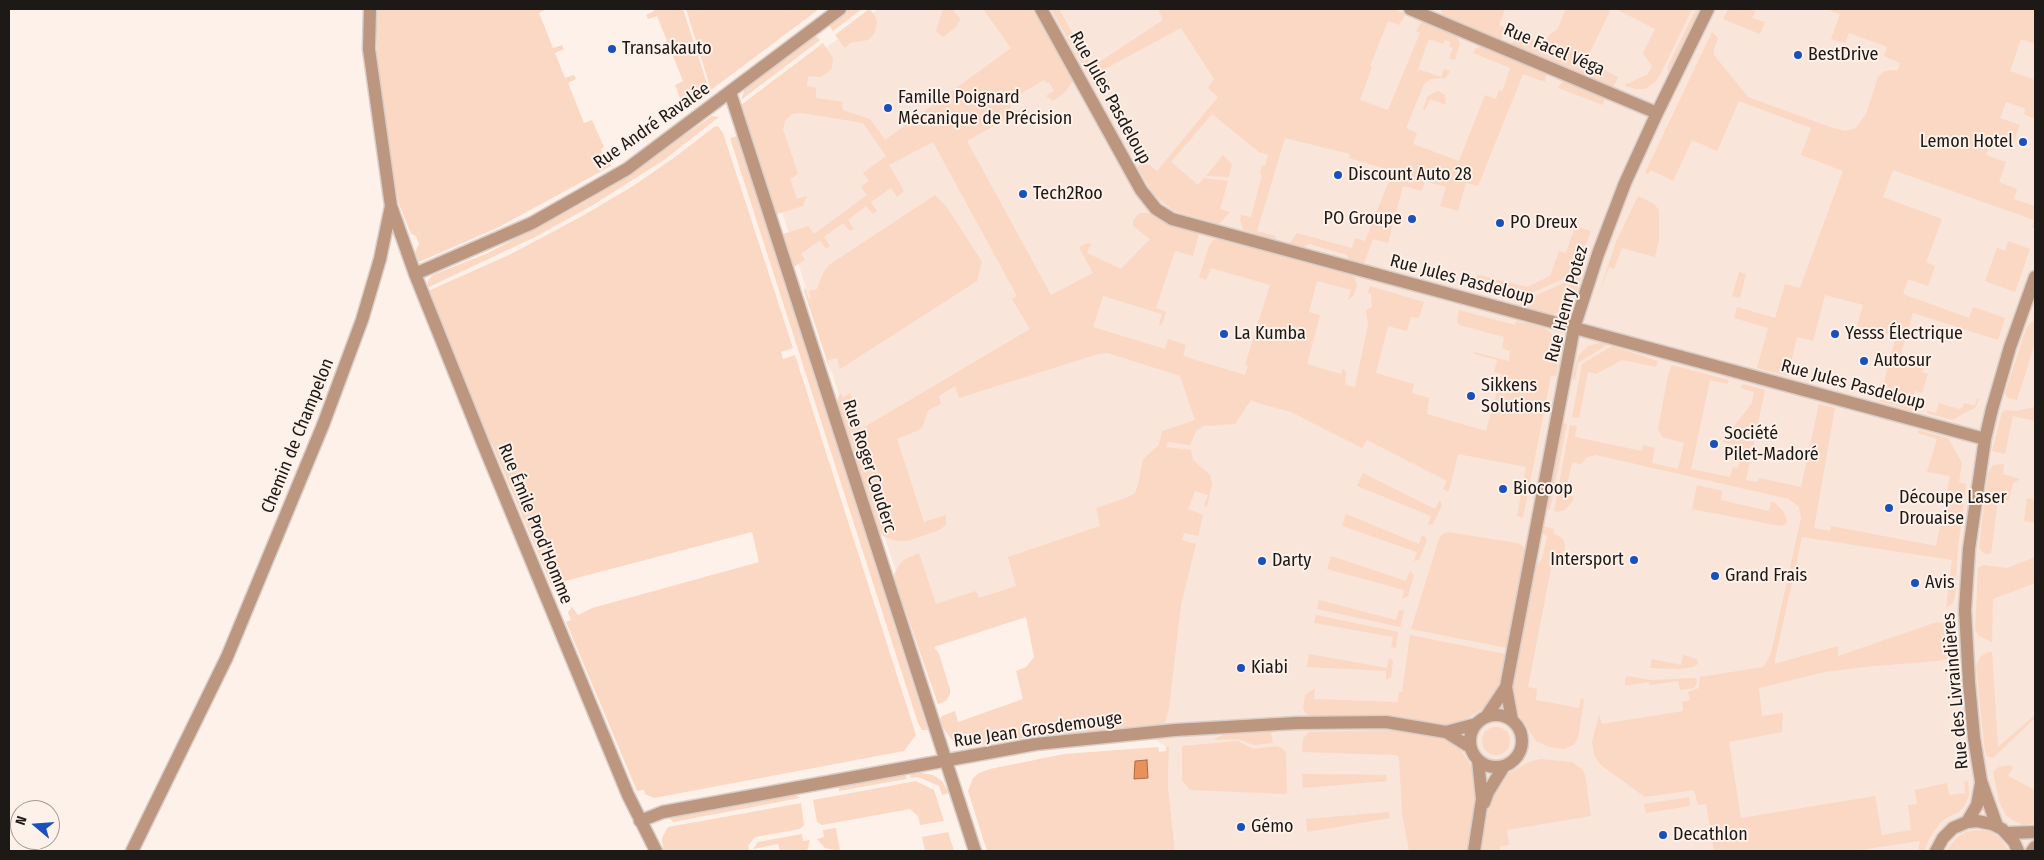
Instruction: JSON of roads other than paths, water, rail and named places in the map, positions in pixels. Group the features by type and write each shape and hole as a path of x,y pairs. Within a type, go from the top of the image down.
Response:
{"street":[{"name":"Chemin de Champelon","path":"132,851 227,657 323,425 362,320 380,259 391,206 369,49 370,9"},
{"name":"Rue André Ravalée","path":"416,274 532,223 627,170 840,9"},
{"name":"Rue Jules Pasdeloup","path":"1041,9 1141,190 1151,204 1161,213 1178,222 1985,439"},
{"name":"Rue Facel Véga","path":"1410,9 1657,113"},
{"name":"Rue Henry Potez","path":"1506,687 1574,328 1624,183 1708,9"},
{"name":"Rue Roger Couderc","path":"730,92 975,851"},
{"name":"Rue Émile Prod'Homme","path":"391,206 416,274 640,821 656,851"},
{"name":"Rue des Livraindières","path":"1981,781 1968,683 1965,610 1973,511 1985,439 2002,374 2032,297 2035,277"},
{"path":"1470,747 1471,732 1506,687"},
{"path":"1478,760 1490,767 1504,766 1514,760 1521,748 1522,742 1519,730 1512,720 1506,687"},
{"path":"1446,732 1481,720 1502,716 1512,720"},
{"name":"Rue Jean Grosdemouge","path":"640,821 663,812 1053,742 1166,731 1266,725 1379,722 1446,732"},
{"path":"1446,732 1470,747 1478,760 1482,791 1482,810"},
{"path":"1474,851 1482,810 1488,792 1504,766"},
{"path":"1967,822 1977,805 1981,781"},
{"path":"1981,781 2002,829 2014,842 2018,851"},
{"path":"1936,851 1948,832 1967,822 1982,821 2002,829 2035,832"},
{"path":"2032,851 2035,847"}],"place":[{"name":"Transakauto","path":"612,49"},
{"name":"BestDrive","path":"1798,55"},
{"name":"Famille Poignard Mécanique de Précision","path":"888,108"},
{"name":"Lemon Hotel","path":"2023,142"},
{"name":"Discount Auto 28","path":"1338,175"},
{"name":"Tech2Roo","path":"1023,194"},
{"name":"PO Groupe","path":"1412,219"},
{"name":"PO Dreux","path":"1500,223"},
{"name":"La Kumba","path":"1224,334"},
{"name":"Yesss Électrique","path":"1835,334"},
{"name":"Autosur","path":"1864,361"},
{"name":"Sikkens Solutions","path":"1471,396"},
{"name":"Société Pilet-Madoré","path":"1714,444"},
{"name":"Biocoop","path":"1503,489"},
{"name":"Découpe Laser Drouaise","path":"1889,508"},
{"name":"Intersport","path":"1634,560"},
{"name":"Darty","path":"1262,561"},
{"name":"Grand Frais","path":"1715,576"},
{"name":"Avis","path":"1915,583"},
{"name":"Kiabi","path":"1241,668"},
{"name":"Gémo","path":"1241,827"},
{"name":"Decathlon","path":"1663,835"}]}
